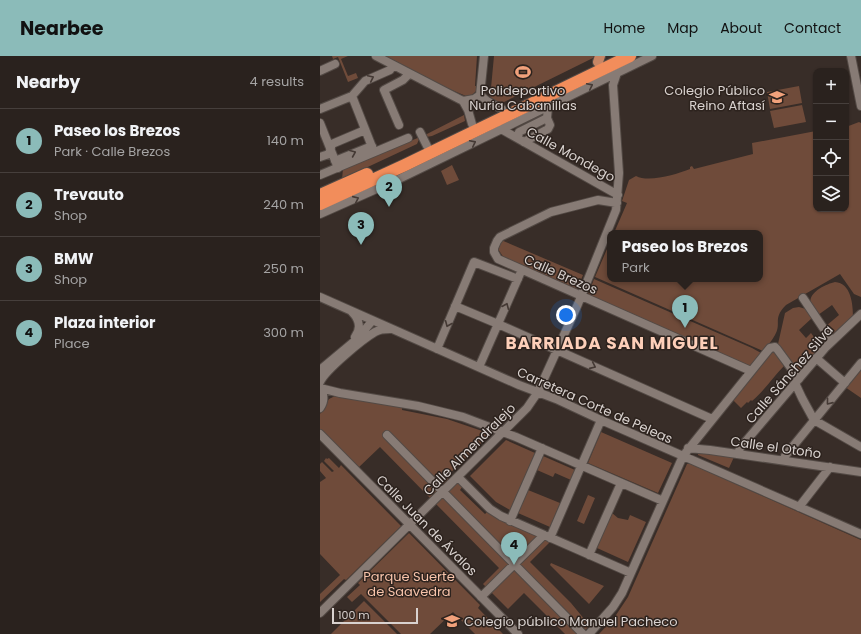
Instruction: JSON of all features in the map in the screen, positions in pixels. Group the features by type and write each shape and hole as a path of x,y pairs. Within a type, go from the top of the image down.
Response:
{"highway":[{"path":"320,195 427,146 599,59 611,56"},
{"path":"320,204 405,165 630,56"}],"street":[{"path":"376,56 463,101 468,110 472,124"},
{"path":"468,110 470,104 477,97 484,56"},
{"path":"320,214 399,179 652,56"},
{"path":"851,56 861,106"},
{"path":"320,71 334,64"},
{"path":"320,109 352,96 365,81 390,70 393,65"},
{"path":"608,230 614,216 618,199 619,173 613,85 617,73"},
{"path":"399,125 384,90 403,80 409,74"},
{"path":"604,79 613,85"},
{"path":"352,96 373,149"},
{"path":"463,101 477,97 502,109"},
{"path":"521,140 548,129 550,125 547,118 548,106"},
{"path":"320,124 337,164"},
{"name":"Calle Mondego","path":"502,129 618,199"},
{"path":"320,157 330,149 365,130"},
{"path":"420,132 427,146"},
{"path":"320,175 337,164 373,149 408,138"},
{"name":"Calle Brezos","path":"618,199 598,200 550,212 500,237 494,244 494,252 498,259 582,295 750,372"},
{"path":"540,393 607,233"},
{"path":"437,349 474,262 518,279"},
{"path":"479,367 522,269"},
{"name":"Carretera Corte de Peleas","path":"320,298 519,385 556,399 861,534"},
{"path":"803,298 832,341"},
{"path":"456,306 712,419"},
{"path":"350,310 355,315 360,325 354,344"},
{"name":"Calle Sánchez Silva","path":"738,454 740,448 816,358 861,314"},
{"path":"320,382 327,372 362,335 372,321 374,321"},
{"path":"320,370 354,344 375,332 385,329 392,329"},
{"path":"589,634 613,608 622,593 683,456 688,448 772,347 797,381 814,420 861,446"},
{"path":"816,358 845,383"},
{"path":"784,460 785,456 861,363"},
{"name":"Calle Almendralejo","path":"519,385 526,392 528,401 527,408"},
{"path":"320,387 340,393 435,410 463,417 542,448 663,501"},
{"path":"320,387 323,392 322,405"},
{"path":"322,405 327,397 334,393 340,393"},
{"name":"Calle Almendralejo","path":"535,403 540,393"},
{"name":"Calle Almendralejo","path":"320,613 527,408 540,393"},
{"name":"Calle Almendralejo","path":"527,408 542,399 556,399"},
{"path":"482,597 514,565 547,537 582,466 602,420"},
{"path":"386,435 583,634"},
{"name":"Calle Juan de Ávalos","path":"322,439 518,634"},
{"path":"510,521 542,448"},
{"name":"Calle el Otoño","path":"688,448 784,460 861,472"},
{"path":"799,506 830,467"},
{"path":"458,477 490,510 510,521 631,573"},
{"path":"589,555 621,483"}],"green space":[{"path":"332,56 348,56 341,59 348,76 356,73 358,78 348,82 338,57 333,59"},
{"path":"382,56 477,56 475,86 478,86 477,90 472,95 466,96"},
{"name":"Polideportivo Nuria Cabanillas","path":"494,56 594,56 593,58 504,102 493,100 487,91 491,88"},
{"path":"799,86 802,103 770,109 767,92"},
{"path":"802,105 806,122 774,128 770,111"},
{"path":"464,115 465,121 432,136 426,137 425,135"},
{"path":"859,122 861,123 861,297 854,294 840,274 786,305 779,314 778,327 775,335 763,351 595,277 607,249 607,282 763,282 763,230 615,230 627,203 622,201 629,180 636,176 648,179 663,177 690,169 692,166 694,169 753,154 752,143 813,132 813,212 849,212 849,126"},
{"path":"420,137 417,144 342,179 343,169"},
{"path":"452,165 459,180 447,185 441,171"},
{"path":"501,240 583,275 577,289 504,258 498,249"},
{"path":"594,279 761,353 750,366 588,295"},
{"path":"835,282 845,286 848,290 852,300 853,317 833,335 831,335 826,326 839,315 832,305 818,315 812,307 811,300 814,293 818,290"},
{"path":"799,307 806,309 812,318 799,330 806,338 811,333 821,347 800,371 797,371 778,344 785,313 793,308"},
{"path":"773,349 784,366 752,401 747,402 741,408 732,399"},
{"path":"861,367 861,398 845,387"},
{"path":"335,396 402,406 402,410 447,419 491,434 446,477 450,481 431,499 380,447 358,468 320,429 320,414 329,399"},
{"path":"601,432 672,463 658,493 588,463"},
{"path":"506,440 535,453 510,510 496,502 470,476"},
{"path":"698,453 734,457 729,468 698,455"},
{"path":"543,456 575,470 571,480 555,473 553,477 537,470"},
{"name":"Parque Suerte de Saavedra","path":"326,458 329,458 339,468 341,465 401,526 346,580 344,579 320,602 320,594 340,575 320,554 320,482 326,478 320,471 320,464 322,462 332,472 334,471 324,461"},
{"path":"687,464 691,464 861,540 861,634 599,634 614,618 628,597"},
{"path":"458,482 463,486 460,490 485,514 488,511 551,541 530,562 571,603 590,626 580,634 565,634 524,593 508,609 483,584 499,568 435,503"},
{"path":"528,490 560,503 550,527 518,513"},
{"path":"588,495 595,498 584,524 577,521"},
{"path":"612,513 618,518 628,520 630,515 646,522 628,562 597,548"},
{"name":"Parque Suerte de Saavedra","path":"409,533 480,605 478,608 503,634 475,634 453,612 430,634 401,634 361,594 352,602 347,597 360,585 358,583"},
{"path":"551,563 604,586 589,604 550,565"},
{"path":"364,601 397,634 331,634"}],"place":[{"name":"Polideportivo Nuria Cabanillas","path":"523,72"},
{"name":"Colegio Público Reino Aftasí","path":"777,97"},
{"name":"Trevauto","path":"389,207"},
{"name":"BMW","path":"361,245"},
{"name":"Paseo los Brezos","path":"685,328"},
{"name":"Plaza interior","path":"514,565"},
{"name":"Colegio público Manuel Pacheco","path":"452,621"}],"district":[{"name":"BARRIADA SAN MIGUEL","path":"612,343"}]}
